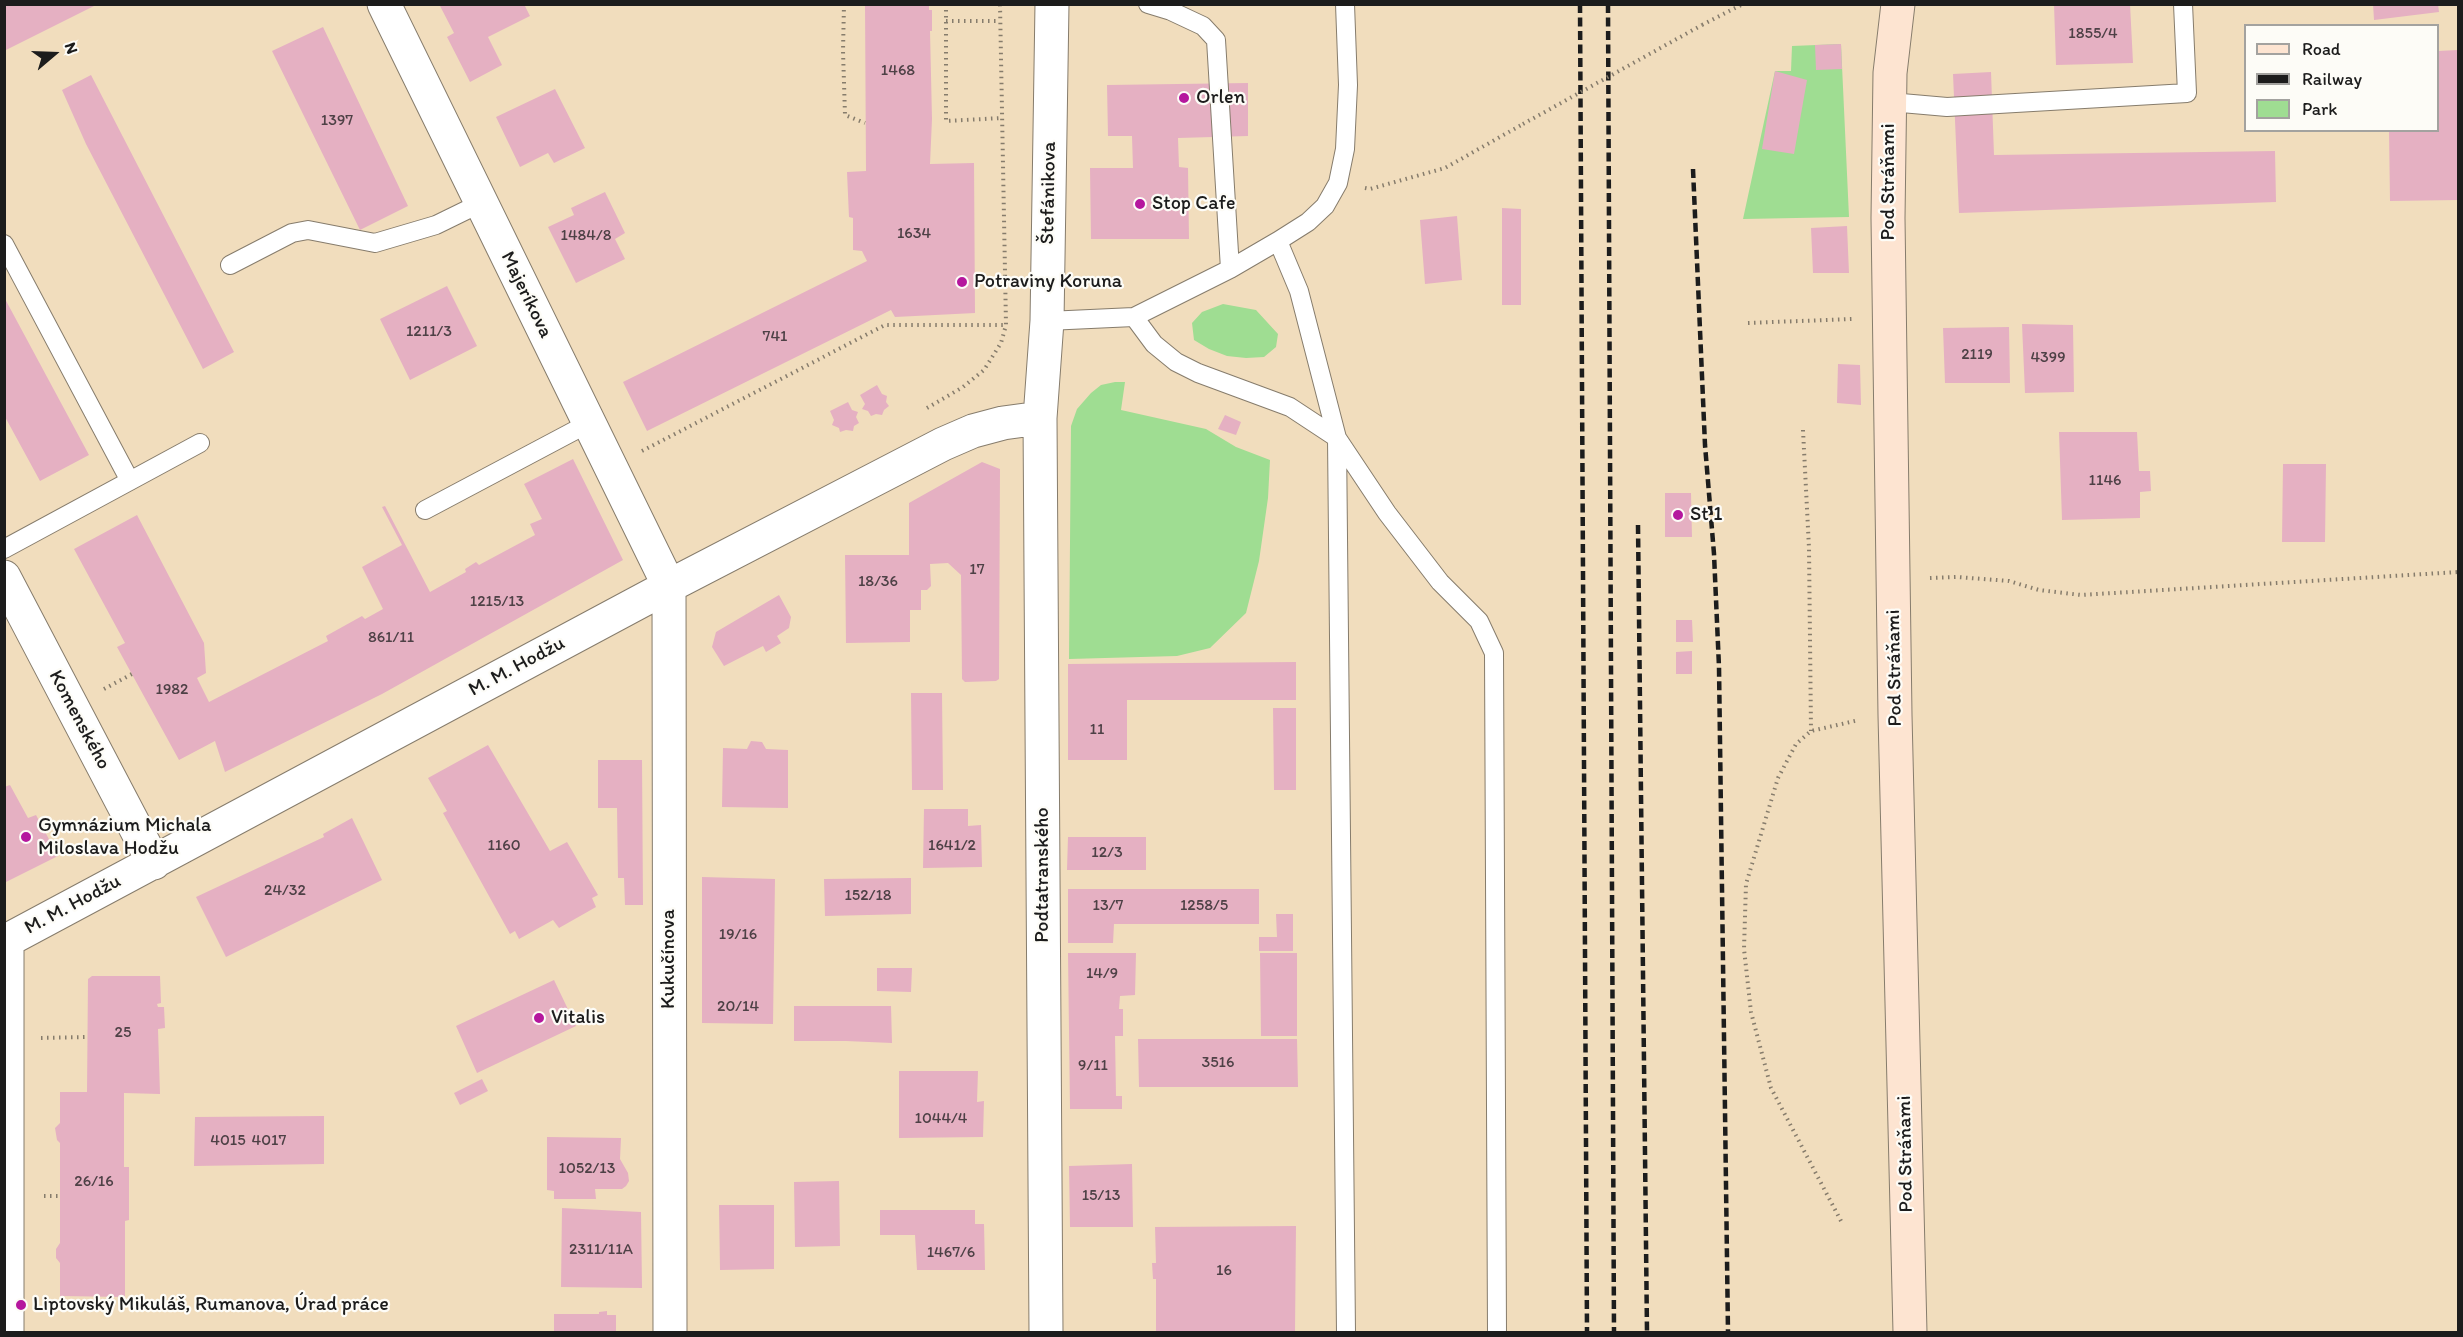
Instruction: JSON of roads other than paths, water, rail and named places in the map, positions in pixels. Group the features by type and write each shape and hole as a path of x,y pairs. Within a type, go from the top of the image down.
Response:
{"street":[{"name":"Majeríkova","path":"384,4 669,586"},
{"name":"Štefánikova","path":"1040,418 1047,321 1052,4"},
{"name":"Pod Stráňami","path":"1898,4 1890,73 1889,318 1895,715 1910,1332"},
{"name":"M. M. Hodžu","path":"6,941 669,586 943,444 973,431 1040,418"},
{"name":"Podtatranského","path":"1040,418 1046,1332"},
{"name":"Komenského","path":"4,577 153,863"},
{"name":"Kukučínova","path":"669,586 670,1332"},
{"path":"6,941 7,1332"}],"lane":[{"path":"1148,4 1171,11 1203,26 1216,40 1230,269"},
{"path":"1047,321 1134,317 1230,269 1308,222 1325,206 1338,183 1346,139 1348,86 1345,4"},
{"path":"1890,102 1947,107 2187,93 2183,4"},
{"path":"230,265 292,233 308,230 375,243 436,225 482,203"},
{"path":"1278,241 1299,291 1337,438 1346,1332"},
{"path":"4,244 130,481"},
{"path":"1134,317 1154,344 1176,362 1198,373 1290,407 1337,438 1387,513 1440,582 1479,621 1494,652 1497,1332"},
{"path":"425,510 589,423"},
{"path":"4,549 200,443"}],"railway":[{"path":"1580,4 1587,1332"},
{"path":"1608,4 1614,1332"},
{"path":"1693,169 1705,445 1714,554 1719,667 1728,1332"},
{"path":"1638,525 1647,1332"}],"place":[{"name":"Orlen","path":"1184,98"},
{"name":"Stop Cafe","path":"1140,204"},
{"name":"Potraviny Koruna","path":"962,282"},
{"name":"St 1","path":"1678,515"},
{"name":"Gymnázium Michala Miloslava Hodžu","path":"26,837"},
{"name":"Vitalis","path":"539,1018"},
{"name":"Liptovský Mikuláš, Rumanova, Úrad práce","path":"21,1305"}]}
